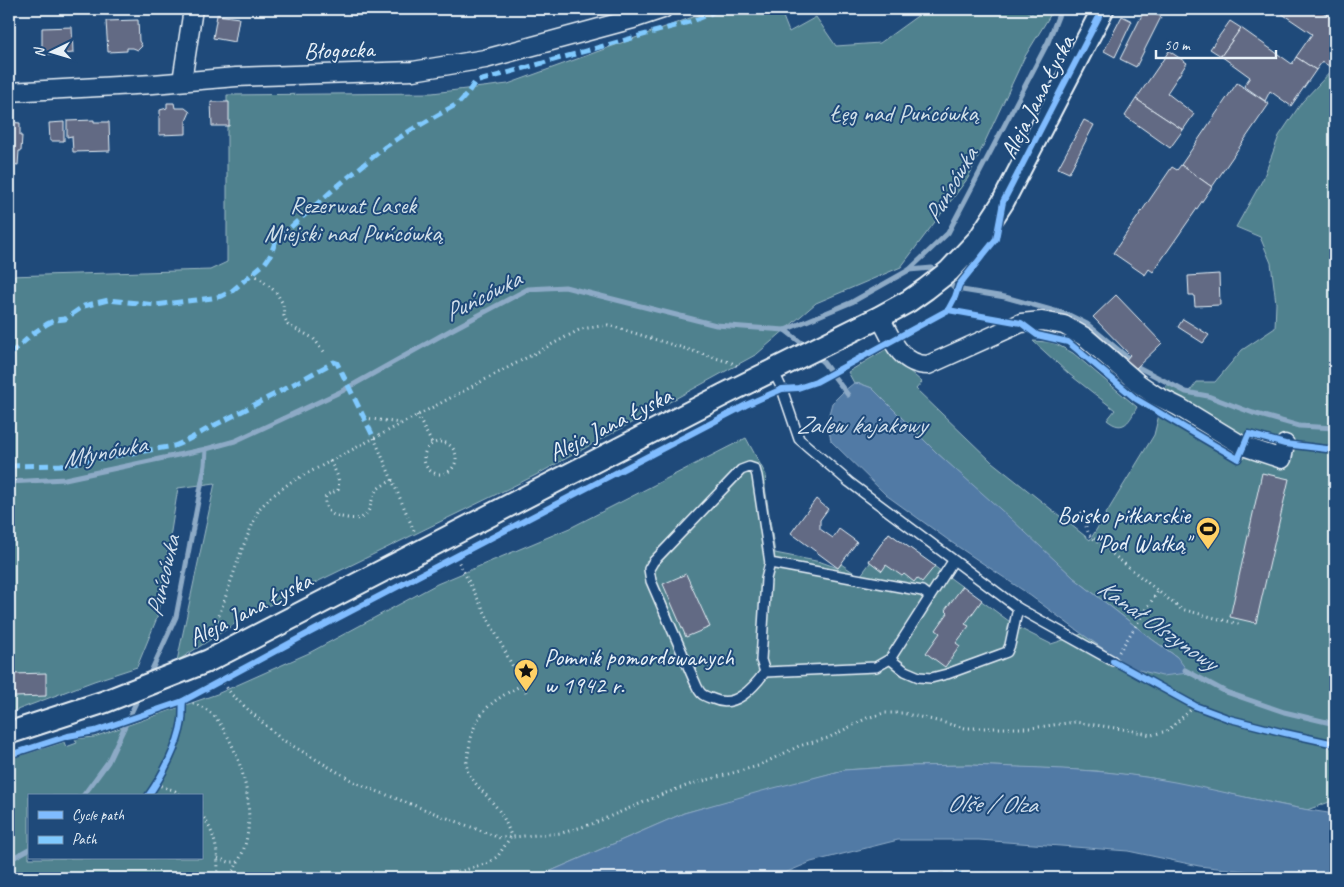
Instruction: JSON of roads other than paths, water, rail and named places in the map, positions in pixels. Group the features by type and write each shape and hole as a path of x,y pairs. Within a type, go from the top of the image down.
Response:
{"street":[{"path":"182,81 193,9"},
{"name":"Błogocka","path":"9,92 143,85 236,77 413,71 485,59 633,19 663,9"},
{"name":"Aleja Jana Łyska","path":"9,733 104,702 208,661 908,301 949,271 979,239 1004,202 1103,9"},
{"path":"880,317 901,354 918,366 928,366 1021,323 1042,321 1064,325 1085,337 1139,384 1155,395 1179,407 1244,446 1282,459 1285,444"}],"lane":[{"path":"773,370 782,389 799,439 849,482 1018,608 1113,662"},
{"path":"765,672 761,660 766,579 770,563 755,469 749,467 741,470 653,562 649,569 651,581 694,680 702,694 716,701 730,702 741,697 754,686 765,672 876,667 890,659 953,561"},
{"path":"770,563 922,591 930,596"},
{"path":"890,659 905,671 919,677 931,678 1007,652 1018,608"}],"water":[{"name":"Zalew kajakowy","path":"854,383 872,388 937,453 1074,578 1177,657 1189,673 1162,676 1131,668 886,495 831,441 827,421 832,403"},
{"name":"Olše / Olza","path":"970,765 1107,772 1175,782 1335,814 1335,878 1300,878 1199,866 1128,851 979,840 898,840 811,862 773,878 535,878 684,813 762,791 844,770"}],"waterway":[{"name":"Puńcówka","path":"148,678 176,617 205,465 206,449 235,441 342,391 528,289 565,287 716,325 785,330 852,302 909,270 948,233 1048,42 1061,9"},
{"path":"909,270 932,268 938,273"},
{"path":"946,280 956,289 1005,297 1069,315 1087,324 1127,357"},
{"name":"Kanał Olszynowy","path":"785,330 808,348"},
{"name":"Kanał Olszynowy","path":"816,356 823,362 848,395"},
{"path":"1138,367 1186,392 1208,396 1253,413 1299,426 1335,428"},
{"name":"Młynówka","path":"9,482 65,479 206,449"},
{"name":"Kanał Olszynowy","path":"1185,670 1226,692 1284,712 1335,724"},
{"name":"Puńcówka","path":"84,794 108,762 140,694"},
{"name":"Puńcówka","path":"9,858 11,859 28,850"}],"place":[{"name":"Boisko piłkarskie \"Pod Wałką\"","path":"1208,550"},
{"name":"Pomnik pomordowanych w 1942 r.","path":"526,692"}],"park label":[{"name":"Łęg nad Puńcówką","path":"904,113"},
{"name":"Rezerwat Lasek Miejski nad Puńcówką","path":"353,219"}]}
